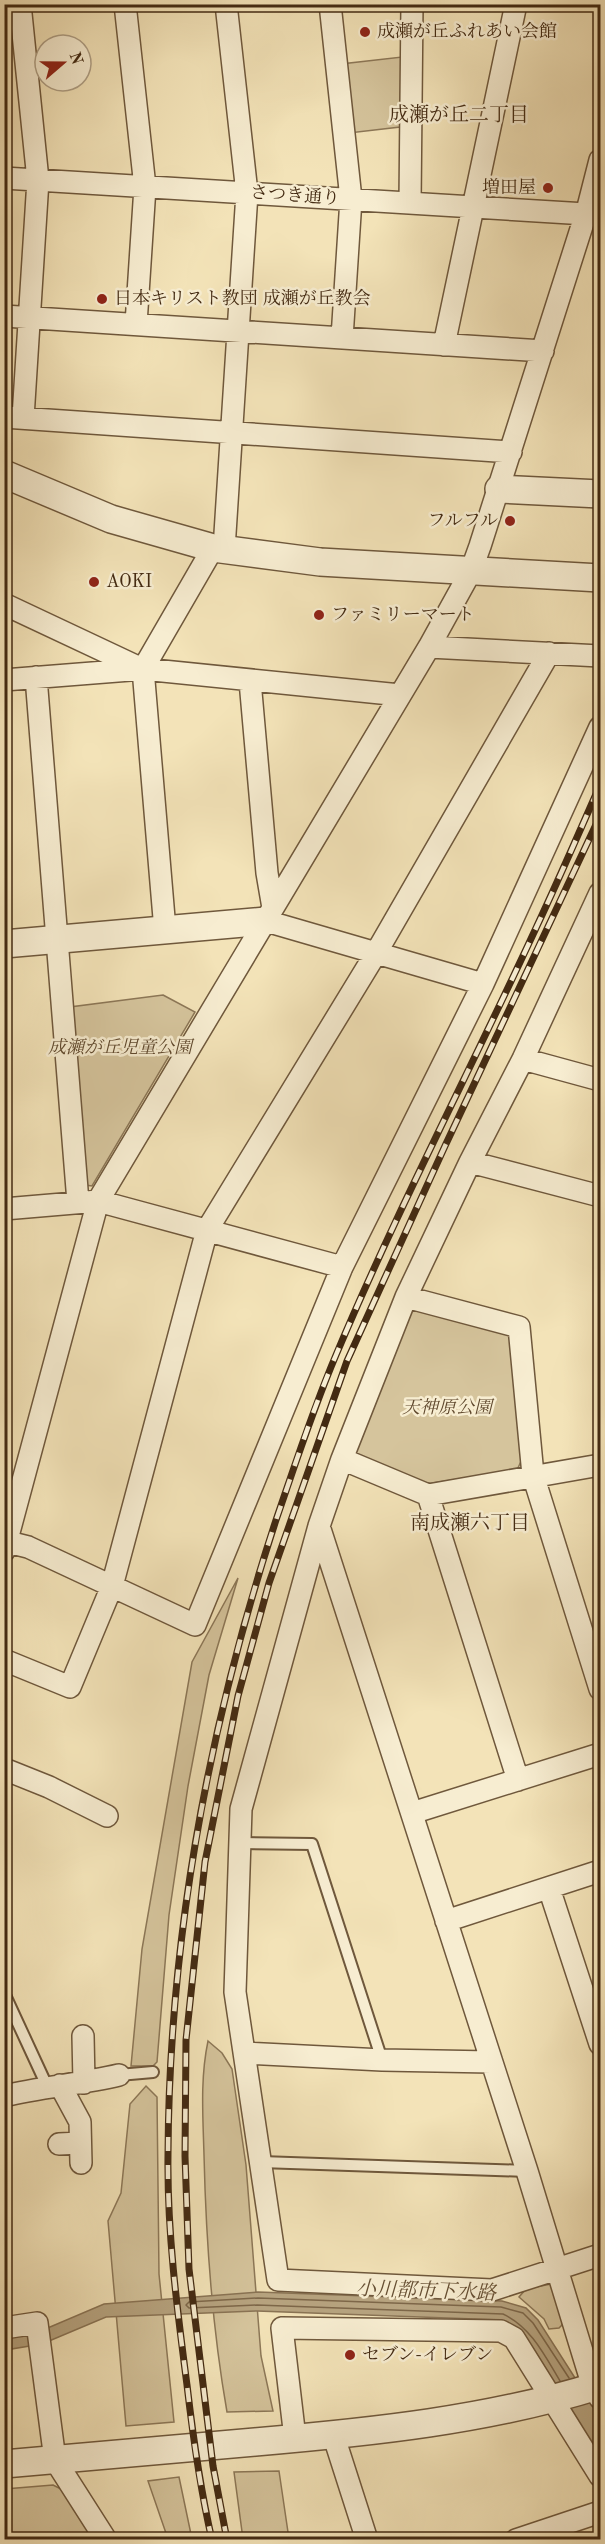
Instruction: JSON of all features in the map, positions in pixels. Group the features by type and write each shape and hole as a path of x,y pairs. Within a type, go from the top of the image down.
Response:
{"street":[{"path":"20,4 38,180 29,318 14,417 511,452"},
{"path":"125,4 145,187 136,324"},
{"path":"165,930 143,669 218,549 231,434 247,193 226,4"},
{"path":"330,4 351,199 342,338"},
{"path":"410,203 412,4"},
{"path":"444,345 516,4"},
{"path":"600,160 592,210 471,571 429,647 269,915 88,1201 6,1545 28,1547 195,1625 342,1267 483,984 600,728"},
{"name":"さつき通り","path":"4,178 474,207 592,210"},
{"path":"4,316 543,351"},
{"path":"6,479 111,519 218,549 320,562 600,578"},
{"path":"499,489 600,494"},
{"path":"4,604 143,669"},
{"path":"429,647 600,657"},
{"path":"4,1660 70,1686 112,1586 207,1230 376,953 549,653"},
{"path":"4,680 143,669 400,695"},
{"path":"36,677 56,939 88,1201"},
{"path":"250,681 269,915"},
{"path":"600,892 406,1297 342,1460 319,1526 241,1809 235,1992 278,2280 492,2290 600,2255"},
{"path":"4,944 165,930 269,915 376,953 483,984"},
{"path":"522,1059 600,1080"},
{"path":"470,1162 600,1196"},
{"path":"4,1209 88,1201 207,1230 342,1267"},
{"path":"406,1297 519,1327 533,1475 600,1689"},
{"path":"342,1460 428,1495 600,1465"},
{"path":"428,1495 518,1780"},
{"path":"4,2464 333,2434 490,2412 595,2389 319,1526"},
{"path":"412,1813 600,1754"},
{"path":"4,1769 49,1787 107,1816"},
{"path":"446,1921 600,1871"},
{"path":"549,1888 600,2044"},
{"path":"83,2036 84,2083"},
{"path":"245,2053 382,2060 491,2062"},
{"path":"4,2096 119,2075"},
{"path":"54,2086 80,2122 81,2153 59,2144"},
{"path":"4,2328 37,2322 55,2460 105,2540"},
{"path":"295,2438 282,2328 501,2331 514,2338 555,2397 600,2476"},
{"path":"333,2434 367,2540"},
{"path":"516,2540 600,2512"}],"lane":[{"path":"240,1843 312,1844 382,2060"},
{"path":"4,1993 54,2086"},
{"path":"119,2075 153,2072"},
{"path":"261,2163 526,2171"}],"green space":[{"path":"402,57 400,127 349,133 341,64"},
{"name":"成瀬が丘児童公園","path":"163,995 195,1012 92,1186 85,1185 70,1007"},
{"name":"天神原公園","path":"422,1309 511,1335 523,1457 517,1470 426,1484 353,1452 407,1312"},
{"path":"238,1578 209,1675 188,1786 169,1915 157,2062 153,2066 131,2066 142,1949 192,1662"},
{"path":"208,2041 222,2053 232,2069 246,2165 261,2356 273,2411 227,2412 214,2316 206,2219 203,2098"},
{"path":"146,2086 157,2097 159,2274 174,2422 126,2426 108,2221 121,2193 130,2104"},
{"path":"551,2284 561,2303 562,2325 559,2328 549,2329 544,2319 519,2297 526,2289"},
{"path":"279,2471 289,2539 243,2539 234,2472"},
{"path":"179,2477 192,2539 168,2539 148,2481"},
{"path":"53,2485 61,2489 96,2540 5,2540 5,2489"}],"water":[{"path":"258,2292 502,2301 526,2308 538,2320 600,2417 600,2457 533,2348 516,2327 502,2320 257,2311 106,2317 42,2344 5,2350 5,2336 43,2330 104,2304"}],"railway":[{"path":"212,2540 194,2443 176,2299 169,2213 168,2155 170,2074 176,1993 197,1833 213,1754 252,1597 304,1437 328,1375 359,1301 536,928 600,785"},
{"path":"227,2540 213,2466 189,2269 185,2156 186,2040 205,1862 238,1696 269,1583 347,1361 600,816"}],"place":[{"name":"成瀬が丘ふれあい会館","path":"365,32"},
{"name":"増田屋","path":"548,188"},
{"name":"日本キリスト教団 成瀬が丘教会","path":"102,299"},
{"name":"フルフル","path":"510,521"},
{"name":"AOKI","path":"94,582"},
{"name":"ファミリーマート","path":"319,615"},
{"name":"セブン-イレブン","path":"350,2355"}],"district":[{"name":"成瀬が丘二丁目","path":"459,116"},
{"name":"南成瀬六丁目","path":"470,1524"}],"water label":[{"name":"小川都市下水路","path":"426,2292"}]}
